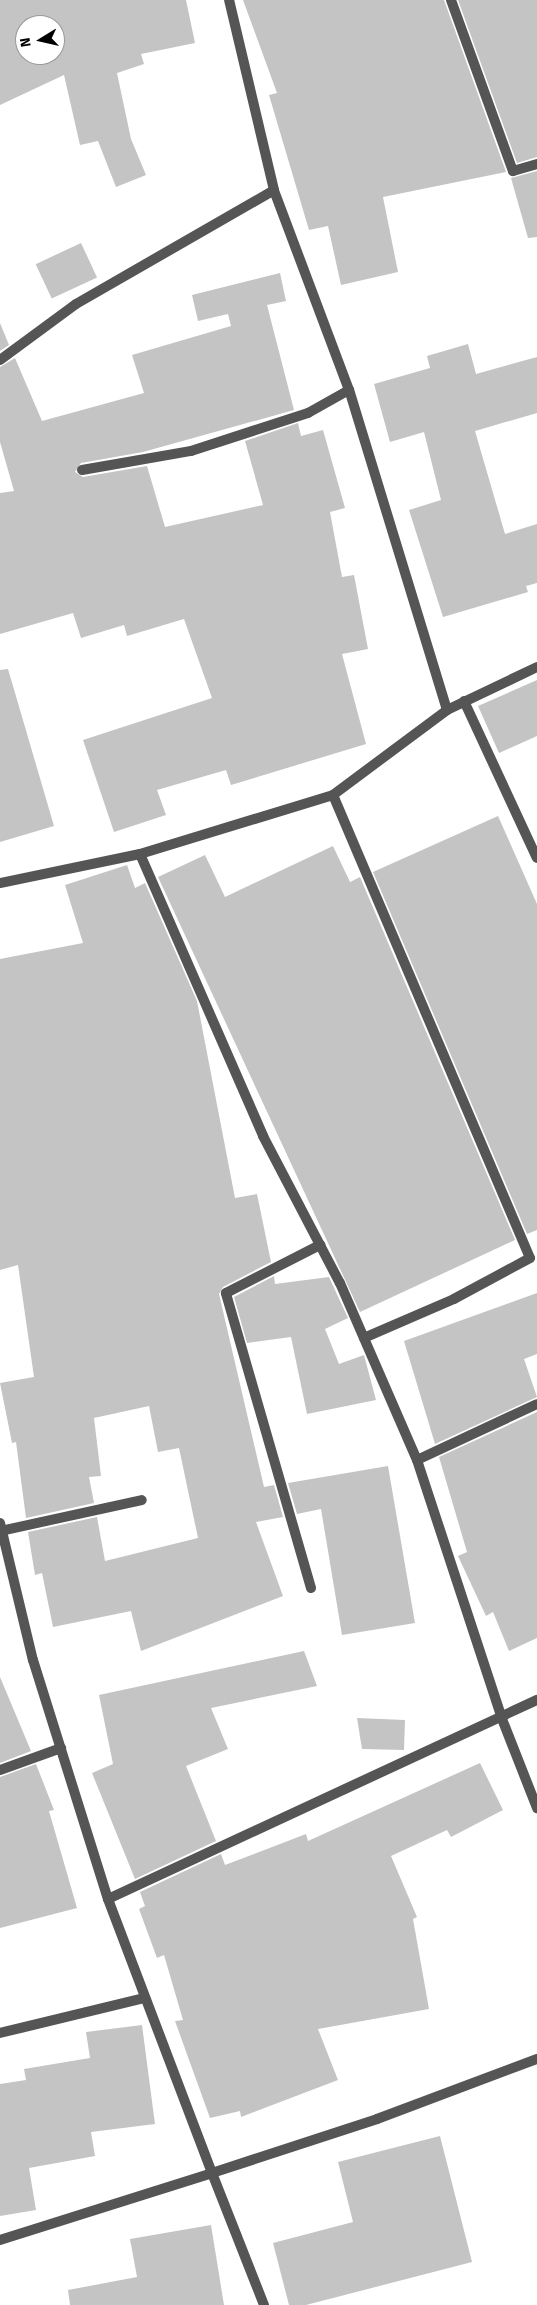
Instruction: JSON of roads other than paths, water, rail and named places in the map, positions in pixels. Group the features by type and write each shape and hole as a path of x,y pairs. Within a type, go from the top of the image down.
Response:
{"street":[{"path":"229,0 274,190 349,390 447,710"},
{"path":"450,0 513,171 537,164"},
{"path":"0,360 76,304 274,190"},
{"path":"82,470 191,451 308,413 349,390"},
{"path":"0,883 140,854 333,795 447,710 537,667"},
{"path":"464,701 537,858"},
{"path":"333,795 530,1258 364,1338"},
{"path":"140,854 263,1136 320,1245 364,1338 417,1460 502,1719 537,1808"},
{"path":"310,1588 226,1293 320,1245"},
{"path":"417,1460 537,1404"},
{"path":"142,1500 1,1529 33,1660 108,1899 264,2305"},
{"path":"108,1899 502,1719 537,1700"},
{"path":"0,1770 61,1748"},
{"path":"0,2033 145,1998"},
{"path":"0,2240 377,2119 537,2059"}]}
